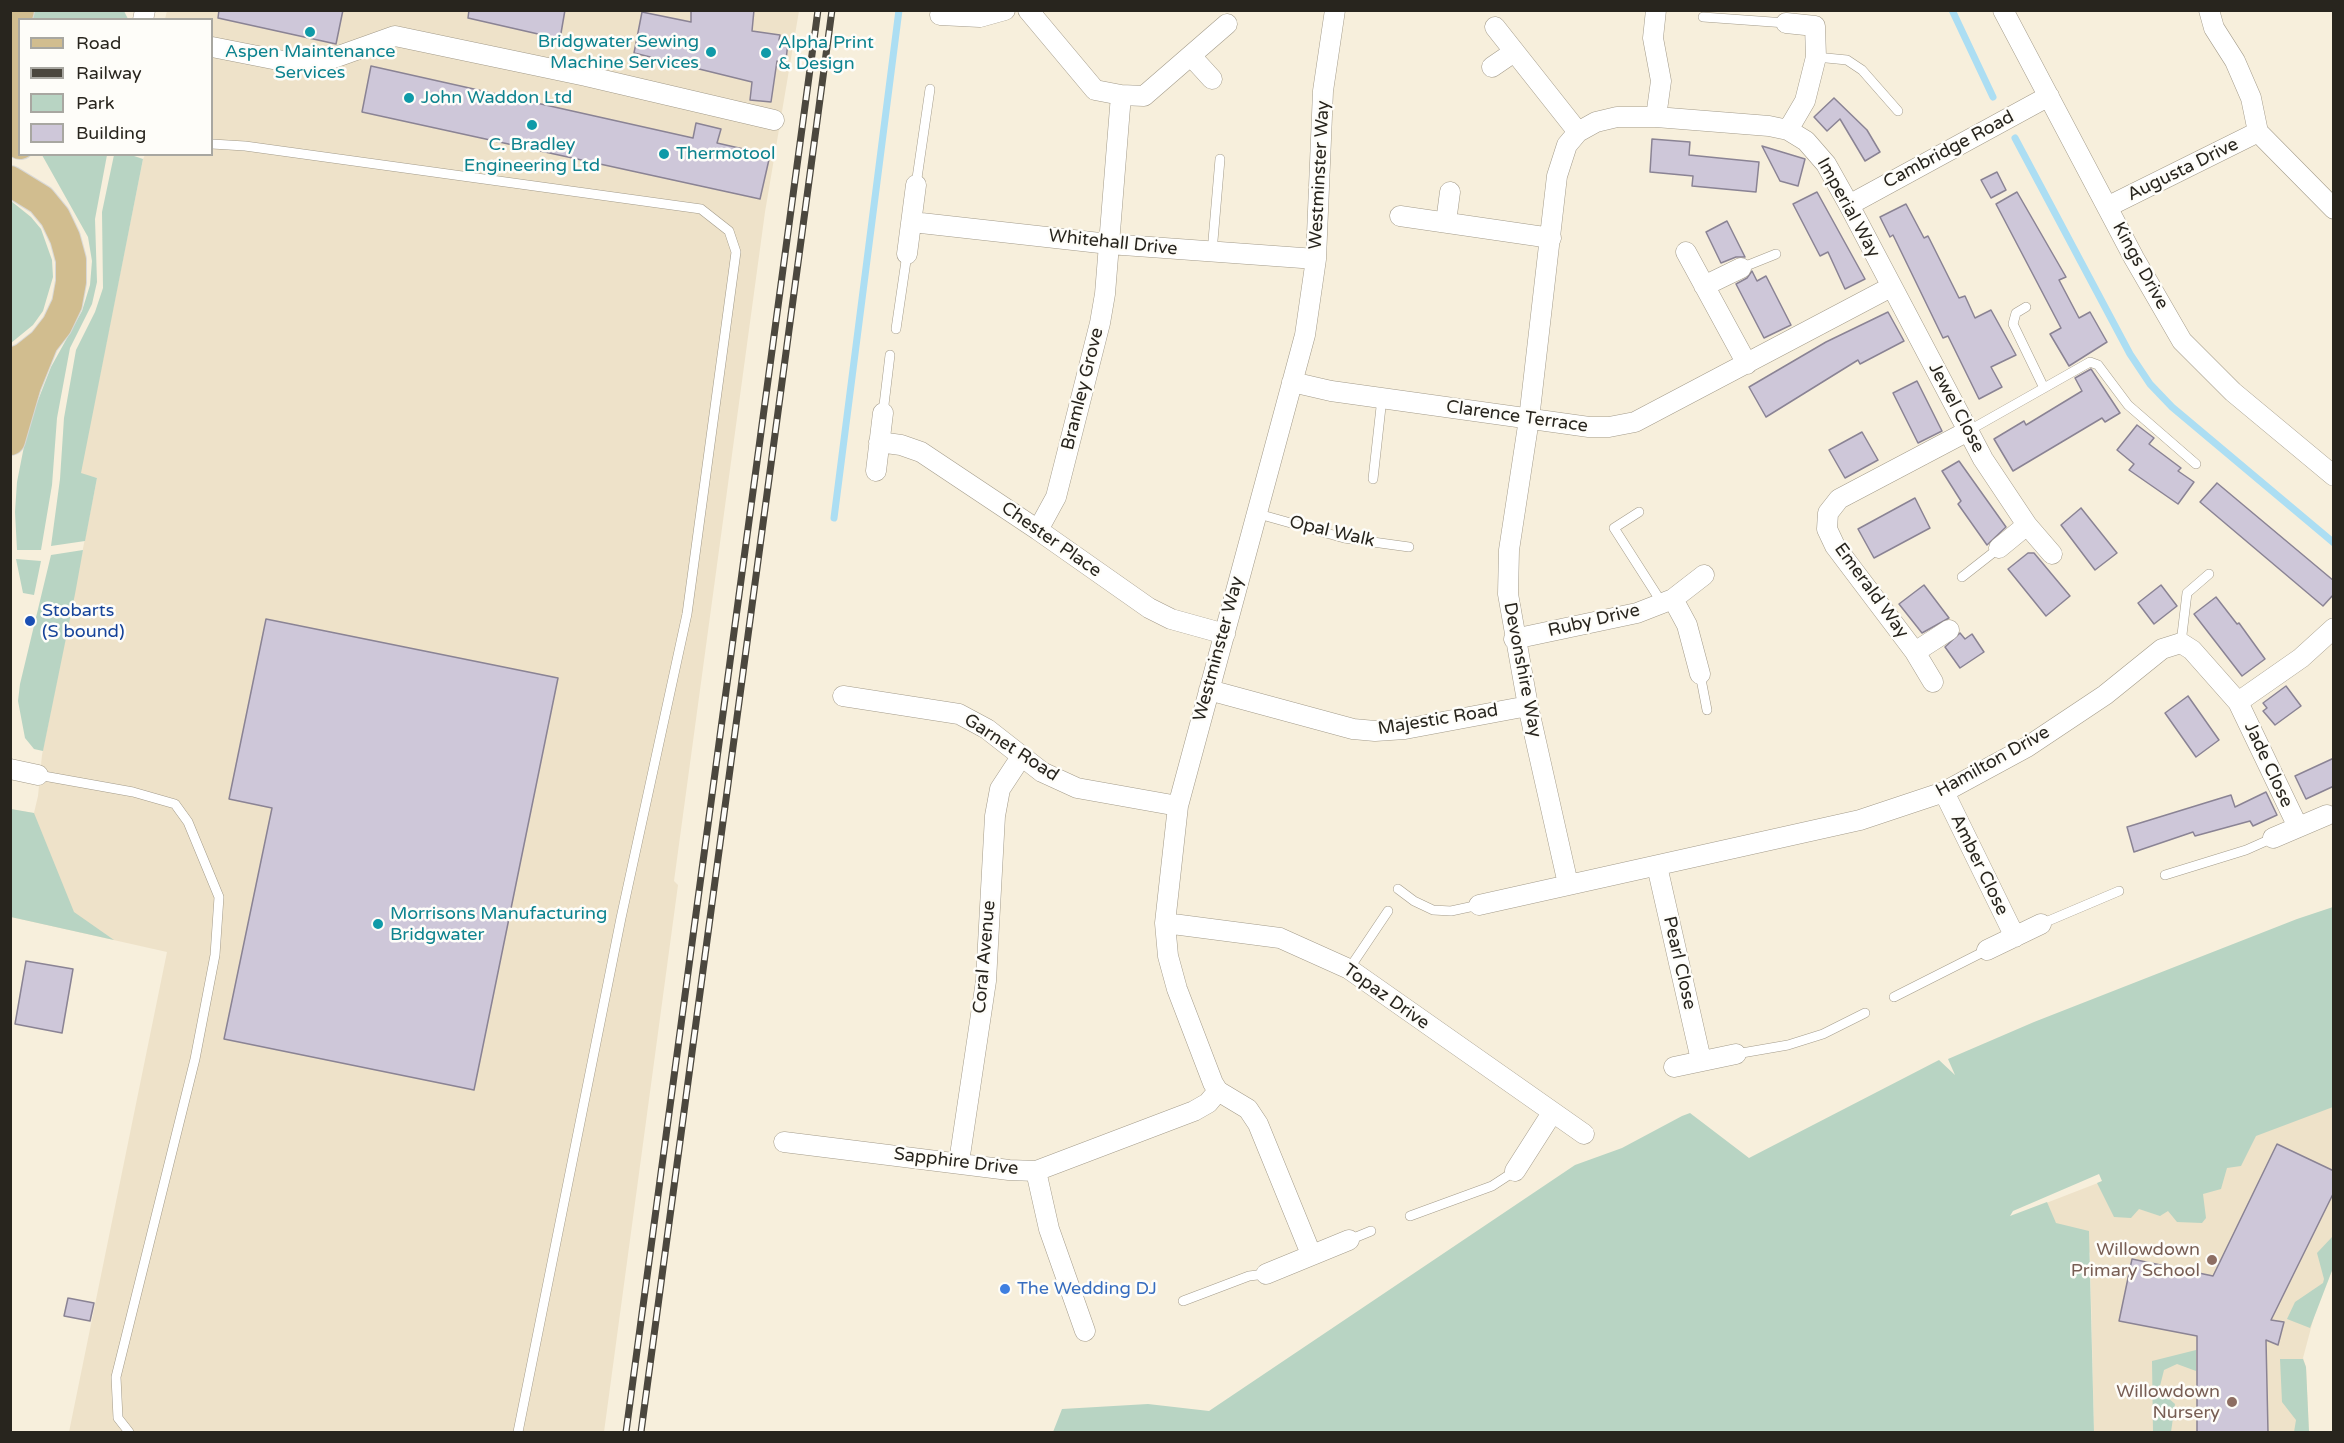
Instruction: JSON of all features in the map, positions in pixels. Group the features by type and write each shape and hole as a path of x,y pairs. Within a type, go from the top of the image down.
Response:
{"main road":[{"path":"18,134 11,99 12,37 19,10"},
{"path":"10,364 24,358 43,343 57,325 67,304 71,282 71,260 65,238 55,217 41,200 24,156"},
{"path":"10,181 41,200"},
{"path":"10,440 26,385 43,343"}],"street":[{"path":"940,15 980,17 1005,10"},
{"path":"1028,10 1095,90 1121,95 1144,96 1227,24"},
{"name":"Westminster Way","path":"1218,1091 1177,989 1168,956 1165,923 1178,806 1255,513 1305,335 1316,259 1323,91 1335,10"},
{"path":"1656,10 1653,38 1661,81 1656,117"},
{"name":"Kings Drive","path":"2003,10 2107,207 2182,340 2233,392 2334,476"},
{"name":"Augusta Drive","path":"2209,10 2214,28 2235,61 2251,98 2259,132 2334,210"},
{"path":"1529,418 1560,161 1568,145 1578,132 1596,122 1617,117 1656,117 1788,130 1805,101 1816,57 1816,18 1786,23"},
{"path":"1495,27 1578,132"},
{"path":"213,47 283,61 325,61 395,36 586,76 774,120"},
{"path":"1492,68 1514,52"},
{"path":"1191,56 1212,79"},
{"name":"Bramley Grove","path":"1038,530 1056,496 1100,323 1121,95"},
{"name":"Cambridge Road","path":"1849,205 2049,96"},
{"name":"Imperial Way","path":"1788,130 1806,141 1826,164 1891,287"},
{"name":"Augusta Drive","path":"2107,207 2259,132"},
{"path":"907,254 916,185"},
{"path":"1446,222 1450,192"},
{"path":"1401,216 1551,238"},
{"name":"Whitehall Drive","path":"912,222 1109,244 1316,259"},
{"path":"1686,252 1747,364"},
{"path":"1704,286 1742,268"},
{"name":"Clarence Terrace","path":"1292,382 1331,392 1589,427 1609,427 1635,422 1891,287"},
{"name":"Jewel Close","path":"1891,287 1968,431 2027,525 2052,554"},
{"path":"876,471 883,413"},
{"name":"Devonshire Way","path":"1529,418 1509,550 1508,594 1514,639 1568,884"},
{"name":"Emerald Way","path":"1933,682 1916,652 1835,546 1827,529 1828,513 1839,499 1968,431"},
{"name":"Chester Place","path":"879,442 901,445 921,452 1149,608 1171,619 1225,634"},
{"path":"1999,548 2027,525"},
{"name":"Ruby Drive","path":"1514,639 1637,613 1668,601 1704,575"},
{"path":"1668,601 1687,625 1700,674"},
{"path":"2181,643 2192,650 2238,702 2301,658 2334,628"},
{"name":"Emerald Way","path":"1916,652 1949,630"},
{"name":"Hamilton Drive","path":"1479,905 1860,820 1944,792 2027,747 2105,695 2162,649 2181,643"},
{"name":"Majestic Road","path":"1209,690 1353,729 1375,731 1405,729 1528,706"},
{"name":"Garnet Road","path":"843,696 959,714 987,729 1042,772 1077,788 1178,806"},
{"name":"Jade Close","path":"2238,702 2298,827"},
{"name":"Coral Avenue","path":"959,1162 986,981 994,816 1000,789 1021,757"},
{"path":"10,769 38,775"},
{"name":"Amber Close","path":"1944,792 2014,937"},
{"name":"Jade Close","path":"2273,838 2330,814"},
{"name":"Pearl Close","path":"1657,866 1701,1060"},
{"name":"Topaz Drive","path":"1165,923 1280,938 1349,969 1584,1134"},
{"name":"Amber Close","path":"1987,950 2041,924"},
{"path":"1674,1067 1736,1054"},
{"path":"1218,1091 1248,1109 1258,1124 1311,1254"},
{"name":"Sapphire Drive","path":"784,1142 1009,1170 1036,1171 1194,1111 1208,1102 1218,1091"},
{"path":"1515,1172 1552,1113"},
{"path":"1036,1171 1049,1229 1085,1331"},
{"path":"1266,1274 1349,1240"}],"lane":[{"path":"1703,17 1786,23"},
{"path":"1816,57 1847,60 1862,70 1898,111"},
{"path":"916,185 930,89"},
{"path":"213,144 245,146 701,209 729,231 736,252 687,614 580,1117 518,1432"},
{"path":"1212,253 1220,159"},
{"path":"896,329 907,254"},
{"path":"1742,268 1776,254"},
{"path":"2026,307 2016,313 2013,324 2044,388"},
{"path":"883,413 890,355"},
{"path":"1968,431 2090,362 2098,365 2128,405 2196,464"},
{"path":"1373,479 1382,398"},
{"path":"1639,512 1614,528 1668,601"},
{"name":"Opal Walk","path":"1255,513 1344,538 1409,547"},
{"path":"1962,577 1999,548"},
{"path":"2181,643 2187,593 2209,574"},
{"path":"1700,674 1707,710"},
{"path":"38,775 133,792 175,804 188,822 219,897 215,955 195,1059 116,1377 118,1418 129,1432"},
{"path":"2165,875 2246,850 2273,838"},
{"path":"1398,890 1433,910 1451,911 1479,905"},
{"path":"2041,924 2119,891"},
{"path":"1349,969 1388,911"},
{"path":"1894,997 1987,950"},
{"path":"1736,1054 1805,1039 1865,1013"},
{"path":"1410,1216 1492,1186 1515,1172"},
{"path":"1349,1240 1371,1231"},
{"path":"1183,1301 1249,1276 1266,1274"}],"shaded area":[{"path":"167,11 799,11 765,212 674,881 678,885 604,1432 69,1432 167,952 11,917 10,809 34,813 38,796 42,755 97,478 80,474 143,159 144,156 213,156 213,18 165,18"},
{"name":"Willowdown Primary School","path":"2333,1092 2333,1268 2316,1309 2303,1358 2306,1367 2309,1432 2094,1432 2090,1253 2010,1217"}],"green space":[{"path":"31,10 124,11 128,18 29,18"},
{"path":"43,156 107,156 95,219 97,282 92,304 70,348 57,418 52,485 41,550 17,550 15,512 17,482 28,426 51,367 82,311 90,285 92,261 88,237"},
{"path":"114,156 134,156 143,159 81,473 97,478 85,541 51,546 60,479 64,418 76,350 95,312 103,288 102,212"},
{"path":"11,201 31,217 41,229 52,260 53,277 43,311 33,325 11,343"},
{"path":"83,550 43,751 34,749 25,738 18,701 51,555"},
{"path":"16,559 41,561 34,595 23,593"},
{"path":"11,809 34,813 74,912 114,940 11,917"},
{"path":"2333,907 2333,1107 2256,1136 2241,1166 2227,1168 2221,1189 2203,1194 2206,1218 2202,1223 2177,1222 2168,1211 2160,1216 2139,1209 2131,1218 2114,1217 2097,1183 2102,1181 2099,1174 2013,1211 2010,1216 2047,1202 2056,1223 2089,1231 2094,1432 1053,1432 1062,1409 1148,1404 1209,1411 1575,1165 1622,1148 1682,1116 1690,1113 1749,1158 1939,1060 1955,1075 1948,1059 2034,1022"},
{"path":"2333,1236 2333,1268 2310,1328 2287,1319 2295,1302 2323,1283 2317,1253"},
{"path":"2196,1350 2196,1371 2177,1364 2164,1370 2159,1390 2175,1404 2171,1432 2153,1432 2152,1361"},
{"path":"2280,1359 2303,1359 2306,1367 2309,1432 2294,1432 2296,1420 2282,1402"}],"building":[{"name":"Aspen Maintenance Services","path":"219,10 343,10 336,44 218,18"},
{"path":"469,10 565,10 560,39 468,18"},
{"path":"691,10 754,10 752,31 780,35 779,40 788,41 786,61 777,61 771,102 750,100 752,82 634,53 642,12 691,22"},
{"path":"371,66 693,138 696,123 721,129 717,143 770,155 760,199 362,112"},
{"path":"1834,98 1867,130 1880,152 1865,161 1840,119 1827,131 1814,117"},
{"path":"1652,139 1690,142 1689,155 1759,162 1756,192 1692,186 1693,176 1650,172"},
{"path":"1762,146 1805,159 1798,186 1780,181"},
{"path":"1997,172 2006,190 1991,198 1981,180"},
{"path":"1817,192 1865,279 1845,289 1828,252 1820,256 1793,204"},
{"path":"2017,192 2066,277 2059,280 2079,318 2090,312 2107,342 2069,366 2050,334 2061,328 1996,204"},
{"path":"1906,204 1924,238 1928,236 1959,298 1965,296 1975,318 1991,310 2016,355 1991,367 2002,387 1979,399 1948,336 1943,338 1893,235 1890,237 1880,217"},
{"path":"1727,221 1745,257 1736,257 1721,263 1706,232"},
{"path":"1752,271 1757,281 1766,276 1791,325 1764,338 1736,284 1747,278"},
{"path":"1888,312 1904,341 1860,364 1858,360 1766,417 1749,387 1826,342"},
{"path":"2091,369 2120,413 2105,422 2102,418 2013,471 1994,439 2024,421 2026,425 2082,391 2075,378"},
{"path":"1917,381 1942,431 1918,443 1893,393"},
{"path":"2137,425 2154,438 2149,444 2181,468 2178,471 2194,482 2178,504 2129,470 2134,464 2117,450"},
{"path":"1862,432 1878,460 1845,478 1829,450"},
{"path":"1959,461 2006,527 1987,545 1958,504 1961,501 1942,471"},
{"path":"2217,483 2334,581 2334,594 2323,606 2200,502"},
{"path":"1915,498 1930,528 1874,558 1858,529"},
{"path":"2081,508 2117,553 2095,570 2061,525"},
{"path":"2028,553 2034,553 2070,596 2046,616 2008,569"},
{"path":"1924,585 1949,618 1922,633 1899,604"},
{"path":"2161,585 2177,606 2154,624 2138,603"},
{"path":"2216,597 2237,624 2239,623 2265,659 2242,676 2194,614"},
{"name":"Morrisons Manufacturing Bridgwater","path":"266,619 558,678 474,1090 224,1039 272,808 229,799"},
{"path":"1960,633 1965,639 1972,634 1984,652 1960,668 1945,647"},
{"path":"2286,686 2301,706 2275,725 2263,711 2267,708 2263,703"},
{"path":"2188,696 2219,740 2196,757 2165,713"},
{"path":"2334,758 2334,786 2306,799 2295,776"},
{"path":"2266,792 2277,815 2253,826 2250,821 2195,836 2193,832 2134,852 2127,827 2231,795 2235,807"},
{"path":"26,961 73,969 62,1033 15,1024"},
{"path":"2277,1144 2334,1171 2334,1192 2271,1320 2284,1322 2278,1345 2266,1340 2268,1432 2197,1432 2197,1336 2119,1321 2132,1259 2213,1276"},
{"path":"68,1298 94,1303 90,1321 64,1316"}],"waterway":[{"path":"834,518 899,10"},
{"path":"1952,10 1993,97"},
{"path":"2015,138 2130,354 2150,384 2172,407 2334,543"}],"railway":[{"path":"626,1432 818,10"},
{"path":"641,1432 832,10"}],"place":[{"name":"Aspen Maintenance Services","path":"310,32"},
{"name":"Bridgwater Sewing Machine Services","path":"711,52"},
{"name":"Alpha Print & Design","path":"766,53"},
{"name":"John Waddon Ltd","path":"409,98"},
{"name":"C. Bradley Engineering Ltd","path":"532,125"},
{"name":"Thermotool","path":"664,154"},
{"name":"Stobarts (S bound)","path":"30,621"},
{"name":"Morrisons Manufacturing Bridgwater","path":"378,924"},
{"name":"Willowdown Primary School","path":"2212,1260"},
{"name":"The Wedding DJ","path":"1005,1289"},
{"name":"Willowdown Nursery","path":"2232,1402"}]}
